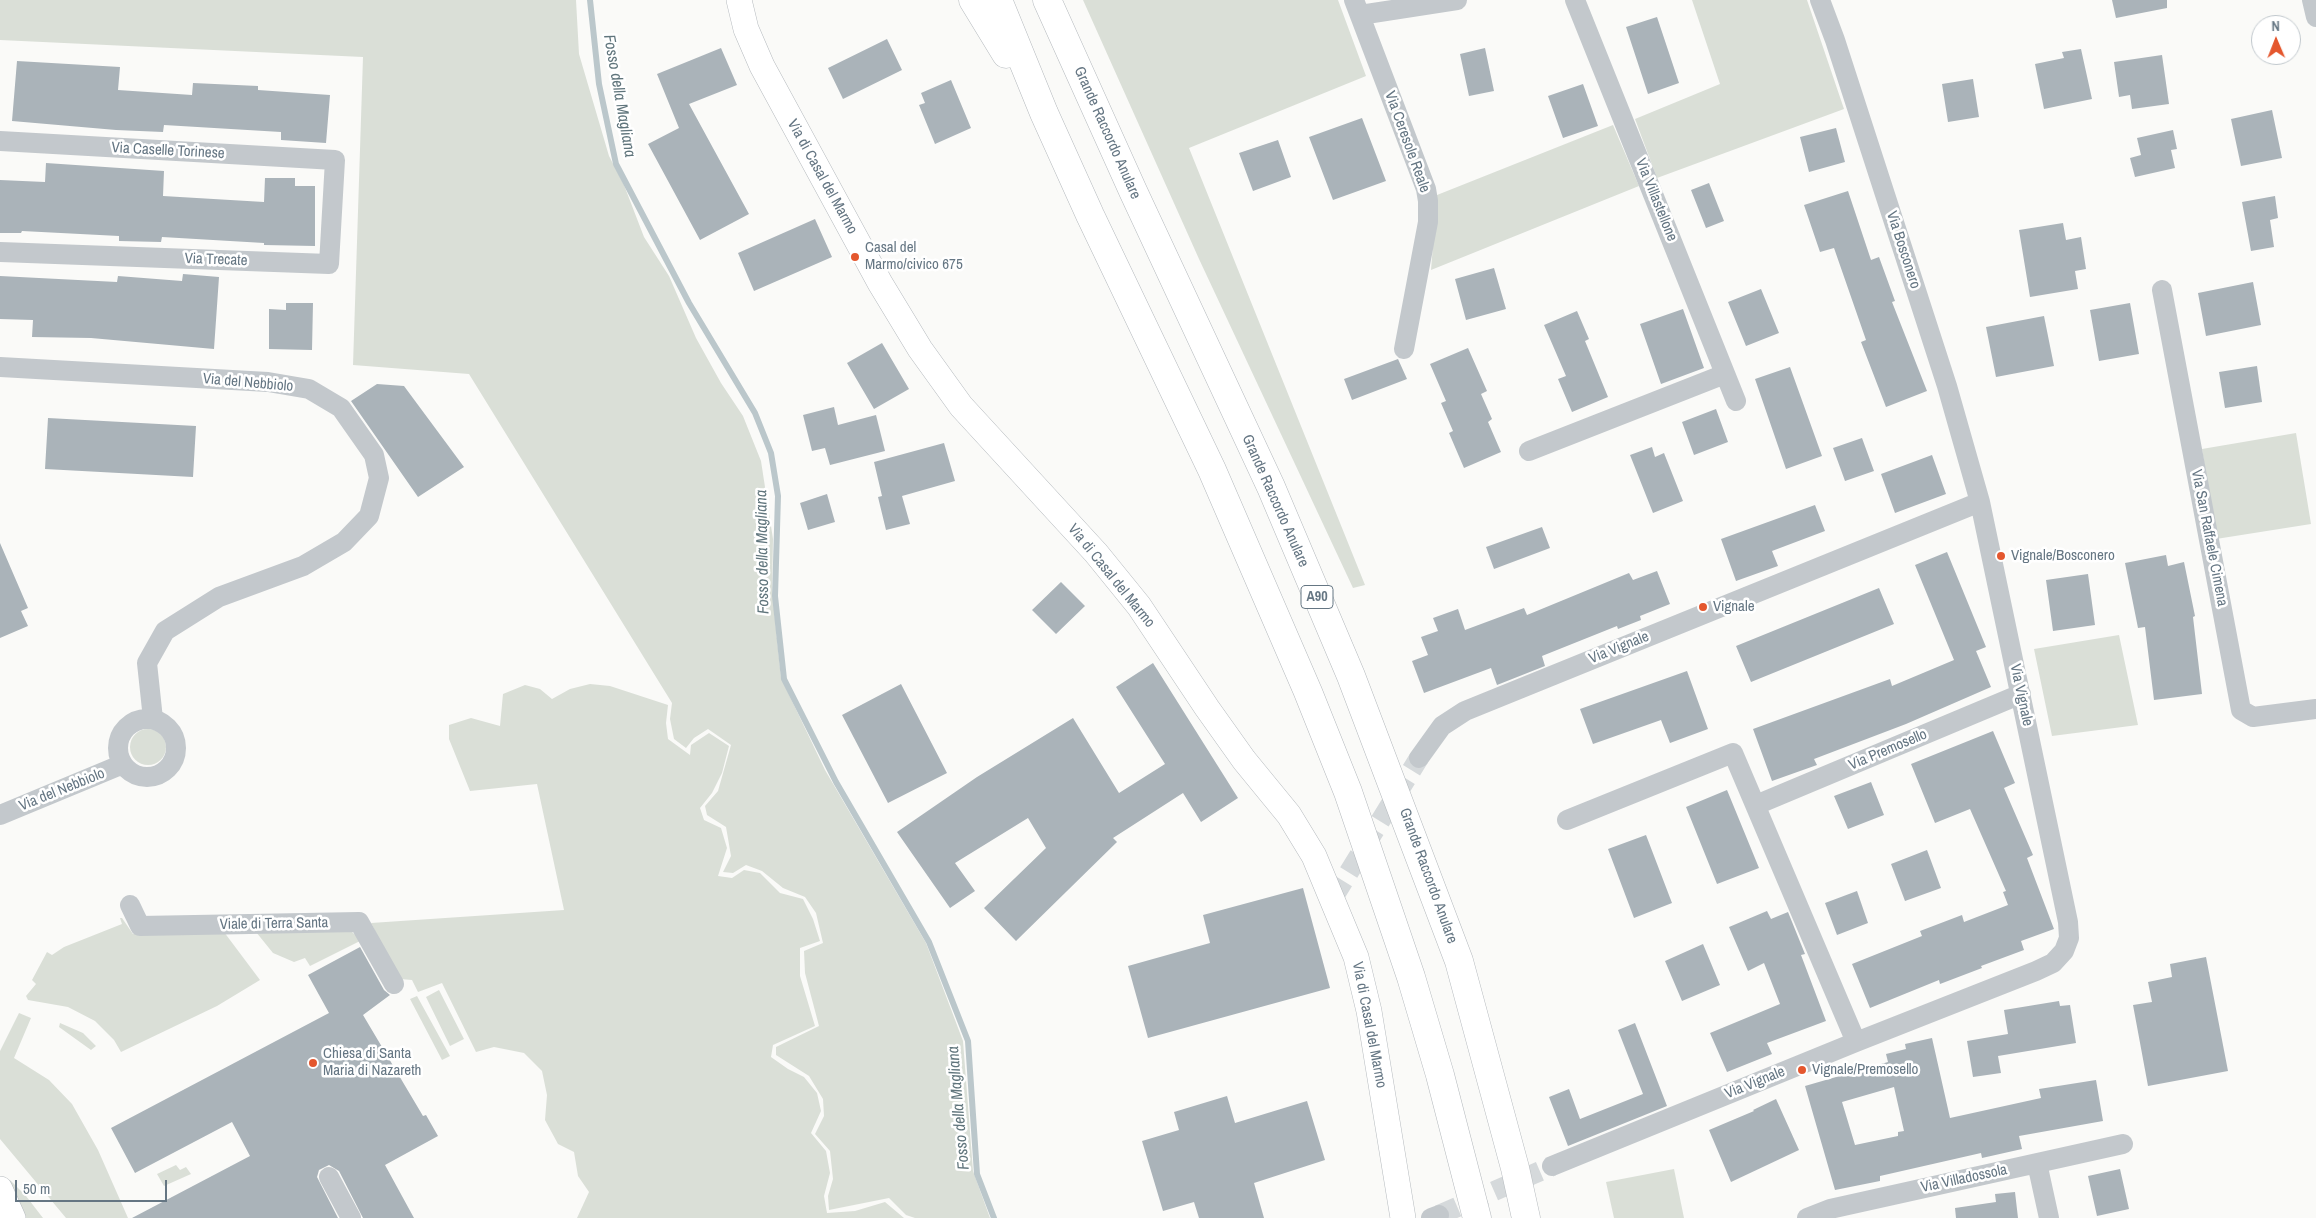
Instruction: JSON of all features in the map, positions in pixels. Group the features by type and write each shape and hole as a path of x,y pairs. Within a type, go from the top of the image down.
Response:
{"highway":[{"path":"973,0 1044,113"},
{"path":"998,0 1044,113 1090,215 1212,470 1319,719 1348,792 1411,977 1440,1075 1477,1218"},
{"name":"Grande Raccordo Anulare","path":"1047,0 1133,191 1271,488 1354,685 1459,961 1515,1168 1526,1218"}],"main road":[{"name":"Via di Casal del Marmo","path":"739,0 746,29 762,66 880,283 920,349 961,406 1096,553 1139,606 1244,760 1289,815 1314,856 1356,957 1369,1011 1403,1218"},
{"path":"0,1188 13,1218"}],"street":[{"path":"1357,8 1457,0"},
{"name":"Via Villastellone","path":"1576,0 1736,401"},
{"name":"Via Bosconero","path":"1820,0 1835,40 1947,386 1980,502"},
{"path":"2312,0 2316,17"},
{"name":"Via Ceresole Reale","path":"1357,8 1426,189 1428,201 1428,222 1404,349"},
{"name":"Via Caselle Torinese","path":"0,141 335,160"},
{"name":"Via Trecate","path":"0,252 328,264 335,160"},
{"name":"Via San Raffaele Cimena","path":"2162,290 2241,710 2248,716 2258,717 2316,709"},
{"name":"Via del Nebbiolo","path":"0,367 268,382 309,389 341,408 374,454 379,478 369,516 344,542 303,566 219,597 165,631 148,663 153,719"},
{"path":"1529,451 1725,374"},
{"name":"Via Vignale","path":"1418,758 1442,726 1465,711 1980,502 2068,922 2067,944 2059,958 2036,971 1552,1166"},
{"name":"Via Premosello","path":"1756,805 2021,694"},
{"path":"143,719 153,719 169,728 174,736 176,755 172,764 165,771 148,777 138,776 123,764 118,746 126,728 143,719"},
{"path":"1567,820 1733,753 1856,1042"},
{"name":"Via del Nebbiolo","path":"0,815 123,764"},
{"name":"Viale di Terra Santa","path":"130,905 140,926 359,922 394,984"},
{"name":"Via Villadossola","path":"1807,1218 1830,1209 2123,1144"},
{"path":"2037,1163 2049,1218"},
{"path":"329,1177 350,1218"}],"shaded area":[{"path":"0,0 576,0 579,54 609,156 624,185 644,237 669,276 696,338 721,383 743,416 761,461 773,539 772,590 781,678 825,770 926,943 963,1041 973,1171 990,1218 915,1218 906,1215 889,1198 829,1210 828,1196 833,1179 830,1151 815,1134 824,1116 823,1099 809,1076 776,1055 776,1047 819,1026 805,973 804,951 823,943 816,913 805,897 783,888 762,871 746,865 733,873 723,872 731,856 726,827 707,815 705,806 718,791 731,745 708,729 694,738 686,748 674,739 670,719 672,703 469,374 353,365 363,57 0,40"},
{"path":"1083,0 1338,0 1366,76 1189,148 1365,585 1353,588 1199,259"},
{"path":"1692,0 1807,0 1844,109 1657,178 1635,119 1720,84"},
{"path":"1613,125 1639,186 1431,270 1437,195"},
{"path":"2296,433 2311,524 2216,539 2202,449"},
{"path":"2119,635 2138,725 2052,736 2034,649"},
{"path":"590,684 610,686 668,705 666,723 668,739 690,755 691,745 709,733 729,746 722,773 712,793 700,808 704,820 721,828 727,848 718,876 732,878 744,870 760,873 780,893 803,899 813,919 820,941 800,948 800,976 815,1026 773,1045 771,1057 804,1077 817,1093 821,1111 811,1133 826,1151 830,1173 824,1196 827,1213 855,1211 885,1202 904,1218 577,1218 589,1192 578,1176 574,1152 558,1144 545,1120 547,1095 542,1071 524,1053 494,1047 476,1052 442,983 418,992 412,980 400,979 371,923 564,910 537,784 470,791 449,739 449,725 471,718 500,726 503,694 525,685 540,689 552,699 570,689"},
{"path":"148,729 155,730 161,734 165,740 165,754 161,760 155,764 148,765 141,764 135,760 131,754 130,747 131,740 135,734 141,730"},
{"path":"120,918 122,918 133,934 224,932 260,980 217,1006 121,1052 114,1040 95,1021 68,1007 28,1000 26,996 36,984 32,980 47,952 52,955 64,947 122,924"},
{"path":"348,929 362,940 310,966 305,958 294,962 273,953 256,932"},
{"path":"439,990 464,1039 450,1046 426,997"},
{"path":"417,996 450,1056 442,1060 410,999"},
{"path":"19,1013 31,1018 14,1058 49,1080 72,1104 98,1150 128,1218 66,1218 0,1139 0,1051"},
{"path":"60,1023 83,1033 96,1046 91,1050 59,1027"},
{"path":"176,1165 180,1170 186,1167 191,1174 164,1186 157,1174"},
{"path":"1674,1169 1684,1218 1614,1218 1606,1182"},
{"path":"10,1180 26,1196 43,1218 20,1218"}],"building":[{"path":"2112,0 2167,0 2167,8 2116,18"},
{"path":"1657,17 1679,83 1648,94 1626,27"},
{"path":"887,39 902,70 843,99 828,68"},
{"path":"721,48 737,85 689,104 749,214 700,240 648,144 679,128 657,74"},
{"path":"1485,48 1494,91 1469,96 1460,54"},
{"path":"2081,49 2092,99 2044,109 2035,64 2064,58 2062,52"},
{"path":"2162,55 2169,104 2132,109 2130,95 2119,97 2114,62"},
{"path":"17,61 120,67 118,90 192,95 193,83 258,86 258,90 330,95 326,143 281,140 281,132 164,125 163,132 12,121"},
{"path":"1973,79 1979,117 1948,122 1942,84"},
{"path":"951,80 971,128 935,144 919,105 925,103 921,93"},
{"path":"1583,84 1598,126 1563,138 1548,96"},
{"path":"2272,110 2282,158 2241,166 2231,119"},
{"path":"1362,118 1386,181 1333,200 1309,137"},
{"path":"1836,128 1845,162 1809,172 1800,137"},
{"path":"2173,130 2177,149 2171,150 2175,168 2135,177 2130,158 2141,155 2137,138"},
{"path":"1278,140 1291,177 1253,191 1239,153"},
{"path":"46,163 164,171 163,196 264,202 265,178 295,178 295,186 315,186 315,246 264,245 264,243 162,237 161,242 119,241 119,236 22,231 21,233 0,233 0,180 45,182"},
{"path":"1709,183 1724,221 1706,228 1691,190"},
{"path":"1848,191 1871,260 1879,257 1895,301 1892,302 1927,391 1886,407 1861,342 1866,340 1834,248 1820,252 1804,205"},
{"path":"2275,196 2278,218 2270,220 2274,247 2251,251 2242,202"},
{"path":"815,219 832,257 754,291 738,253"},
{"path":"2063,223 2066,240 2081,237 2086,269 2075,271 2078,289 2030,297 2019,230"},
{"path":"1494,268 1506,309 1466,320 1455,279"},
{"path":"183,274 219,277 214,349 91,338 32,337 33,320 0,319 0,276 117,282 118,276 182,281"},
{"path":"2253,282 2261,325 2206,336 2198,293"},
{"path":"1761,289 1779,333 1746,346 1728,302"},
{"path":"286,303 313,303 312,350 269,349 269,309 286,310"},
{"path":"2130,303 2139,354 2099,361 2090,310"},
{"path":"1683,309 1704,368 1661,384 1640,324"},
{"path":"1577,311 1589,339 1585,341 1608,397 1572,412 1558,379 1566,376 1544,325"},
{"path":"2044,316 2054,366 1996,377 1986,327"},
{"path":"882,343 909,389 874,409 847,363"},
{"path":"1468,348 1487,391 1481,394 1492,419 1488,422 1501,452 1464,468 1449,433 1453,431 1441,403 1446,401 1430,364"},
{"path":"1398,359 1407,379 1352,400 1344,379"},
{"path":"2257,366 2262,402 2225,408 2219,372"},
{"path":"1790,367 1822,456 1786,469 1755,379"},
{"path":"377,384 404,386 464,467 418,497 351,401"},
{"path":"834,407 838,425 876,415 885,451 830,465 825,448 812,451 803,415"},
{"path":"1716,409 1728,442 1694,455 1682,422"},
{"path":"48,418 196,426 193,477 45,469"},
{"path":"1862,438 1874,471 1845,481 1833,448"},
{"path":"944,443 955,481 902,496 910,524 886,530 878,497 882,496 874,462"},
{"path":"1652,447 1655,457 1664,453 1683,501 1653,513 1630,455"},
{"path":"1932,455 1946,494 1895,513 1881,474"},
{"path":"827,494 835,522 808,530 800,503"},
{"path":"1815,505 1825,531 1772,551 1778,566 1736,581 1721,539"},
{"path":"1542,527 1550,548 1494,569 1486,547"},
{"path":"0,543 28,608 21,611 28,626 0,638"},
{"path":"1947,552 1986,647 1976,651 1991,687 1906,724 1814,759 1817,765 1772,781 1753,729 1890,679 1892,686 1954,660 1915,565"},
{"path":"2166,555 2168,566 2184,562 2195,616 2193,617 2202,694 2154,700 2145,627 2138,628 2125,563"},
{"path":"1657,571 1670,604 1640,616 1641,620 1618,629 1617,626 1542,656 1545,666 1497,685 1491,668 1424,693 1412,661 1428,655 1421,637 1438,631 1433,618 1458,609 1465,630 1524,608 1527,615 1629,573 1633,580"},
{"path":"2088,574 2095,625 2053,631 2046,580"},
{"path":"1061,582 1085,606 1056,634 1032,610"},
{"path":"1879,588 1894,624 1751,682 1736,646"},
{"path":"1153,663 1238,798 1201,822 1183,793 1113,838 1117,842 1016,941 984,908 1046,848 1028,818 955,863 975,891 950,908 897,832 977,777 1073,718 1119,793 1165,764 1116,687"},
{"path":"1687,671 1708,729 1670,743 1661,720 1593,744 1580,709"},
{"path":"901,684 947,773 888,803 842,715"},
{"path":"1993,731 2015,783 2004,788 2033,855 2027,858 2054,929 2021,941 2024,950 1940,984 1939,980 1870,1008 1852,964 1922,936 1920,931 1962,915 1964,922 2008,905 2003,892 2006,891 1970,809 1935,823 1911,764"},
{"path":"1871,782 1884,815 1848,829 1834,796"},
{"path":"1727,790 1759,868 1717,884 1686,807"},
{"path":"1646,835 1672,903 1634,918 1608,849"},
{"path":"1927,850 1941,888 1905,901 1891,864"},
{"path":"1303,888 1330,988 1148,1038 1128,966 1210,943 1203,915"},
{"path":"1857,891 1868,923 1837,935 1825,903"},
{"path":"1767,911 1771,919 1788,912 1805,954 1801,955 1826,1021 1767,1043 1772,1054 1727,1072 1710,1033 1780,1004 1764,963 1748,971 1729,927"},
{"path":"1703,944 1720,985 1682,1001 1665,961"},
{"name":"Chiesa di Santa Maria di Nazareth","path":"360,947 384,990 390,995 363,1015 423,1116 426,1115 438,1136 385,1165 414,1218 363,1218 339,1171 329,1165 319,1170 317,1177 338,1218 132,1218 250,1156 232,1122 135,1173 111,1128 329,1013 308,975"},
{"path":"2206,957 2228,1071 2148,1086 2133,1005 2152,1002 2148,982 2172,977 2170,964"},
{"path":"2059,1001 2060,1006 2070,1005 2076,1043 1998,1056 2001,1073 1973,1077 1967,1041 2008,1034 2004,1010"},
{"path":"1635,1023 1667,1106 1568,1146 1549,1097 1569,1089 1580,1119 1643,1094 1618,1030"},
{"path":"1932,1038 1950,1118 2041,1098 2039,1089 2096,1080 2103,1121 2019,1136 2022,1149 1982,1158 1981,1153 1880,1176 1880,1181 1835,1190 1805,1086 1888,1062 1886,1054 1906,1049 1905,1044","holes":["1894,1087 1904,1131 1898,1132 1898,1136 1855,1145 1842,1102"]},
{"path":"1227,1096 1235,1123 1307,1101 1325,1160 1254,1183 1264,1218 1199,1218 1194,1202 1163,1211 1142,1141 1179,1130 1174,1112"},
{"path":"1776,1099 1799,1150 1731,1182 1709,1130 1754,1111"},
{"path":"2120,1169 2129,1209 2097,1216 2088,1176"},
{"path":"2015,1192 2018,1218 1956,1218 1955,1208 1996,1202 1995,1194"}],"waterway":[{"name":"Fosso della Magliana","path":"590,0 599,84 616,164 689,303 755,413 771,453 778,496 775,596 784,679 836,782 929,942 968,1041 977,1174 994,1218"}],"tunnel":[{"path":"1333,898 1419,758"},
{"path":"1439,1215 1552,1166"}],"place":[{"name":"Casal del Marmo/civico 675","path":"855,257"},
{"name":"Vignale/Bosconero","path":"2001,556"},
{"name":"Vignale","path":"1703,607"},
{"name":"Chiesa di Santa Maria di Nazareth","path":"313,1063"},
{"name":"Vignale/Premosello","path":"1802,1070"}]}
